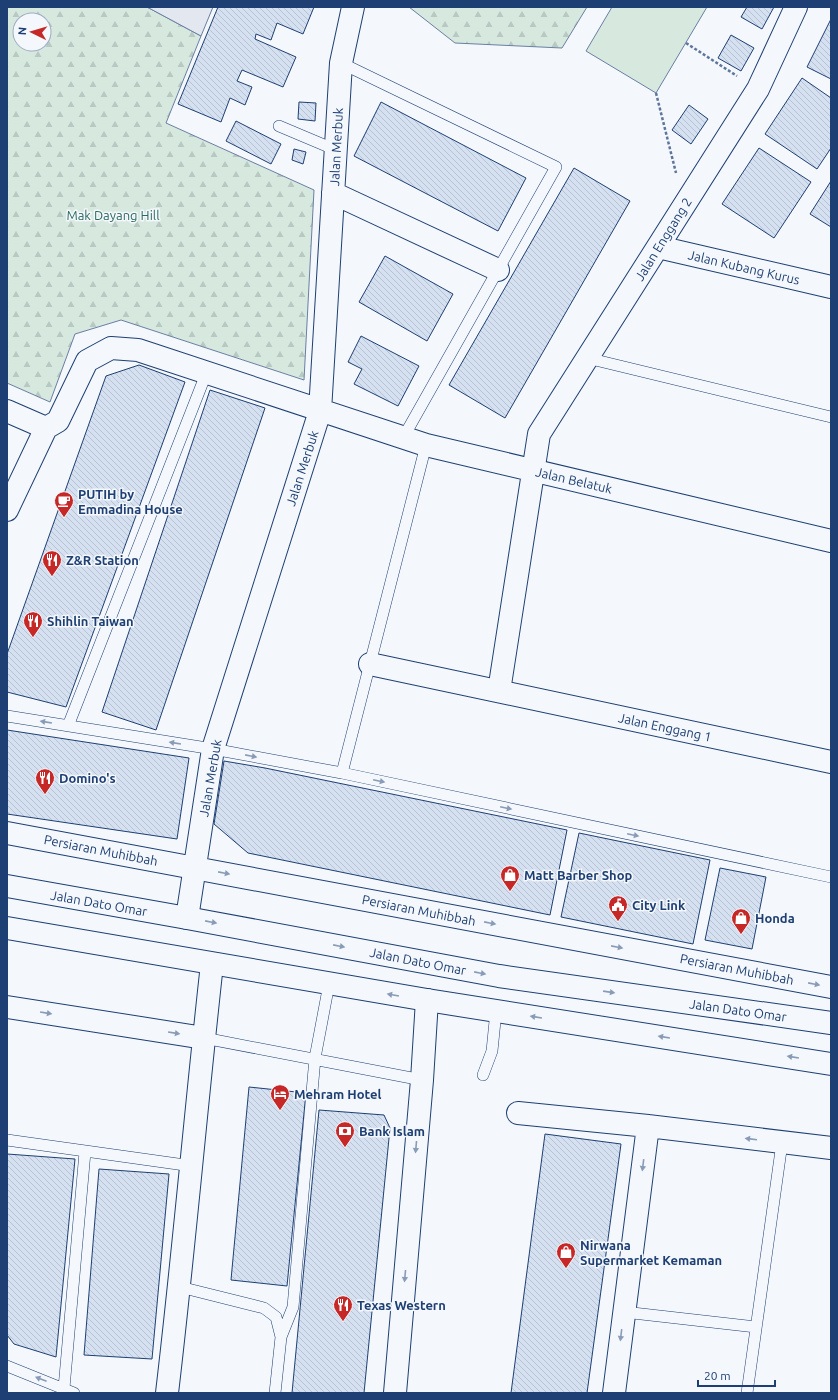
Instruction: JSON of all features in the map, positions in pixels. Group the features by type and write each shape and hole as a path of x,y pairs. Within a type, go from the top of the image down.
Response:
{"main road":[{"name":"Jalan Merbuk","path":"187,918 213,749 320,411 341,64 353,7"},
{"name":"Jalan Enggang 2","path":"533,470 539,434 758,89 796,7"},
{"path":"333,193 498,270"},
{"name":"Jalan Kubang Kurus","path":"658,247 831,287"},
{"name":"Jalan Belatuk","path":"46,428 58,421 87,361 111,348 138,350 206,374 426,445 831,541"},
{"path":"7,411 46,428 7,510"},
{"path":"499,691 533,470"},
{"name":"Jalan Enggang 1","path":"370,664 831,762"},
{"name":"Persiaran Muhibbah","path":"7,832 831,987"},
{"name":"Jalan Dato Omar","path":"7,886 499,976 831,1023"},
{"path":"7,928 329,984 831,1064"},
{"path":"167,1393 180,1287 212,964"},
{"path":"395,1393 422,1080 427,1000"},
{"path":"7,1007 204,1038"},
{"path":"518,1113 648,1126 831,1148"},
{"path":"614,1393 648,1126"}],"lane":[{"path":"341,64 556,167 403,438"},
{"path":"279,126 336,150"},
{"path":"587,358 831,417"},
{"path":"68,726 206,374"},
{"path":"342,773 426,445"},
{"path":"7,716 213,749 342,773 831,877"},
{"path":"275,1393 281,1337 293,1307 315,1058 329,984"},
{"path":"483,1075 492,1051 496,1011"},
{"path":"204,1038 315,1058 422,1080"},
{"path":"7,1140 192,1166"},
{"path":"747,1393 782,1143"},
{"path":"7,1366 69,1391 85,1152"},
{"path":"180,1287 264,1308 276,1317 281,1337"},
{"path":"624,1312 756,1327"}],"path":[{"path":"686,43 758,89"},
{"path":"656,93 684,207"}],"green space":[{"name":"Mak Dayang Hill","path":"7,7 147,7 201,36 166,123 314,190 304,380 121,320 75,334 50,402 7,383"},
{"path":"409,7 587,7 562,48 455,43"},
{"path":"612,7 707,7 656,93 586,51"}],"shaded area":[{"path":"147,7 213,7 201,36"}],"building":[{"path":"218,7 314,7 303,34 277,23 271,40 256,34 255,39 296,57 283,87 242,70 237,81 252,87 245,105 230,98 221,122 178,104"},
{"path":"747,7 774,7 762,29 741,17"},
{"path":"831,19 831,79 807,67"},
{"path":"731,35 754,48 741,71 718,58"},
{"path":"802,78 831,98 831,148 817,169 765,134"},
{"path":"299,102 316,103 315,121 298,119"},
{"path":"381,102 526,178 498,231 354,156"},
{"path":"689,105 708,119 691,144 672,130"},
{"path":"236,121 281,144 271,164 226,141"},
{"path":"759,148 811,182 774,238 722,204"},
{"path":"294,149 306,152 303,164 292,160"},
{"path":"574,168 630,201 505,418 449,385"},
{"path":"831,181 831,227 810,214"},
{"path":"385,256 453,294 427,341 359,302"},
{"path":"361,336 419,366 398,406 354,384 362,369 348,362"},
{"path":"139,365 185,382 66,707 7,692 7,654 106,376"},
{"path":"210,390 265,408 156,730 102,712"},
{"path":"7,730 189,758 177,839 7,814"},
{"path":"224,761 265,768 567,830 550,915 248,853 214,824"},
{"path":"579,833 710,860 693,944 561,917"},
{"path":"720,868 766,877 752,949 705,940"},
{"path":"249,1087 306,1093 287,1286 231,1280"},
{"path":"319,1110 384,1115 390,1128 364,1393 292,1393"},
{"name":"Nirwana Supermarket Kemaman","path":"545,1134 621,1144 587,1393 511,1393"},
{"path":"7,1154 75,1159 56,1357 14,1344 7,1335"},
{"path":"99,1169 169,1174 152,1359 84,1355"}],"place":[{"name":"PUTIH by Emmadina House","path":"64,518"},
{"name":"Z&R Station","path":"52,577"},
{"name":"Shihlin Taiwan","path":"33,638"},
{"name":"Domino's","path":"45,795"},
{"name":"Matt Barber Shop","path":"510,892"},
{"name":"City Link","path":"618,922"},
{"name":"Honda","path":"741,935"},
{"name":"Mehram Hotel","path":"280,1111"},
{"name":"Bank Islam","path":"345,1148"},
{"name":"Nirwana Supermarket Kemaman","path":"566,1269"},
{"name":"Texas Western","path":"343,1322"}]}
